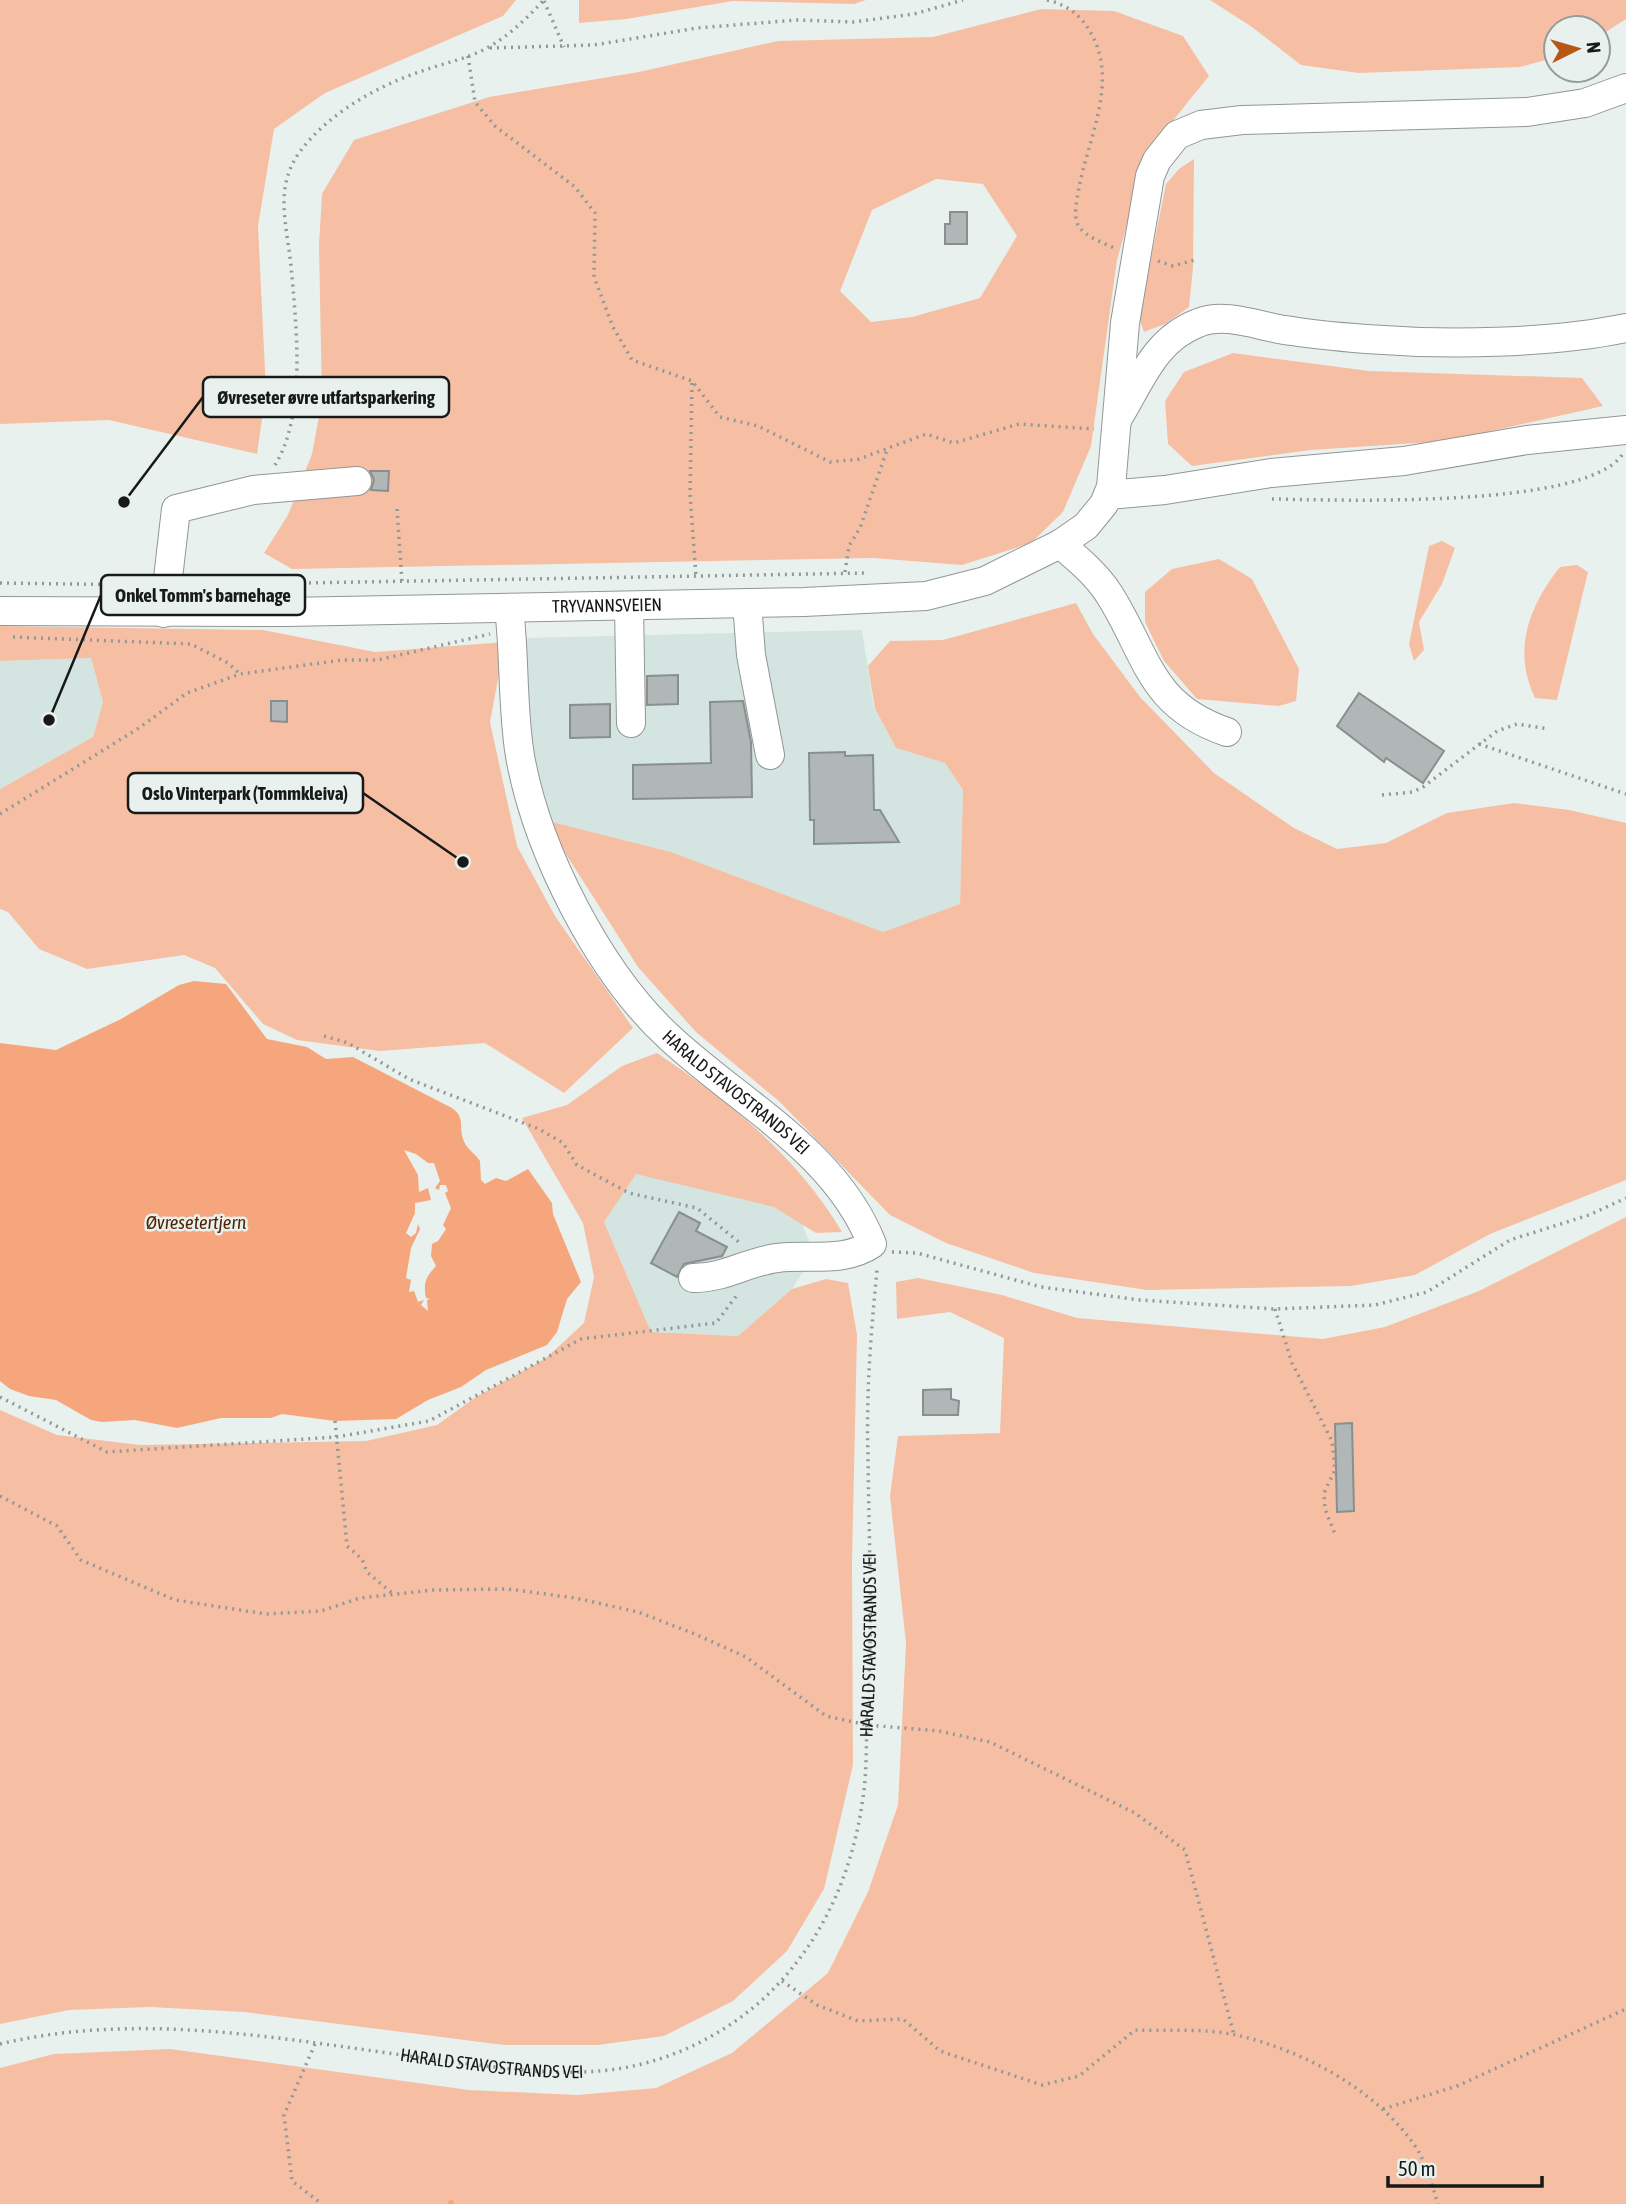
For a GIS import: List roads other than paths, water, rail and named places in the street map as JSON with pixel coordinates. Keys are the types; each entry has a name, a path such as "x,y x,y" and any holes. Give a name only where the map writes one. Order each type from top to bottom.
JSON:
{"street":[{"path":"1626,88 1585,103 1527,112 1242,120 1188,129 1172,140 1157,160 1143,207 1114,426 1108,495 1165,490 1271,473 1404,461 1527,440 1626,430"},
{"path":"1114,426 1148,362 1164,343 1196,324 1217,318 1290,331 1405,341 1532,338 1626,328"},
{"path":"165,599 176,509 222,496 258,490 357,481"},
{"name":"TRYVANNSVEIEN","path":"5,624 165,599 509,608 895,599 947,593 1007,572 1060,544 1086,526 1108,495"},
{"path":"1060,544 1102,583 1144,665 1161,689 1203,724 1227,732"},
{"path":"747,603 751,654 770,755"},
{"path":"629,606 631,723"},
{"name":"HARALD STAVOSTRANDS VEI","path":"509,608 520,756 545,848 563,884 601,949 643,1011 672,1040 773,1123 835,1181 860,1215 874,1248 845,1255 801,1256 763,1261 715,1278 693,1278"}],"water":[{"name":"Øvresetertjern","path":"194,981 226,984 267,1039 307,1047 326,1059 353,1057 452,1108 460,1118 464,1142 480,1161 481,1180 485,1184 496,1178 506,1181 528,1169 552,1203 553,1214 581,1282 567,1299 557,1332 547,1345 486,1370 461,1387 428,1400 396,1419 335,1421 282,1414 271,1418 221,1418 177,1428 135,1420 102,1422 91,1420 56,1400 29,1396 10,1389 0,1381 0,1043 56,1050 121,1019 179,985","holes":["404,1150 416,1154 428,1163 434,1163 440,1181 435,1188 439,1190 440,1185 446,1185 448,1191 445,1193 451,1208 443,1225 446,1229 438,1241 432,1244 431,1256 436,1266 425,1284 426,1298 430,1299 427,1300 428,1311 421,1305 424,1300 418,1302 414,1291 409,1292 411,1280 406,1278 411,1248 420,1229 418,1224 416,1233 411,1237 406,1233 415,1213 415,1203 431,1200 428,1188 419,1192 418,1175"]}],"place":[{"name":"Øvreseter øvre utfartsparkering","path":"124,502"},
{"name":"Onkel Tomm's barnehage","path":"49,720"},
{"name":"Oslo Vinterpark (Tommkleiva)","path":"463,862"}]}
